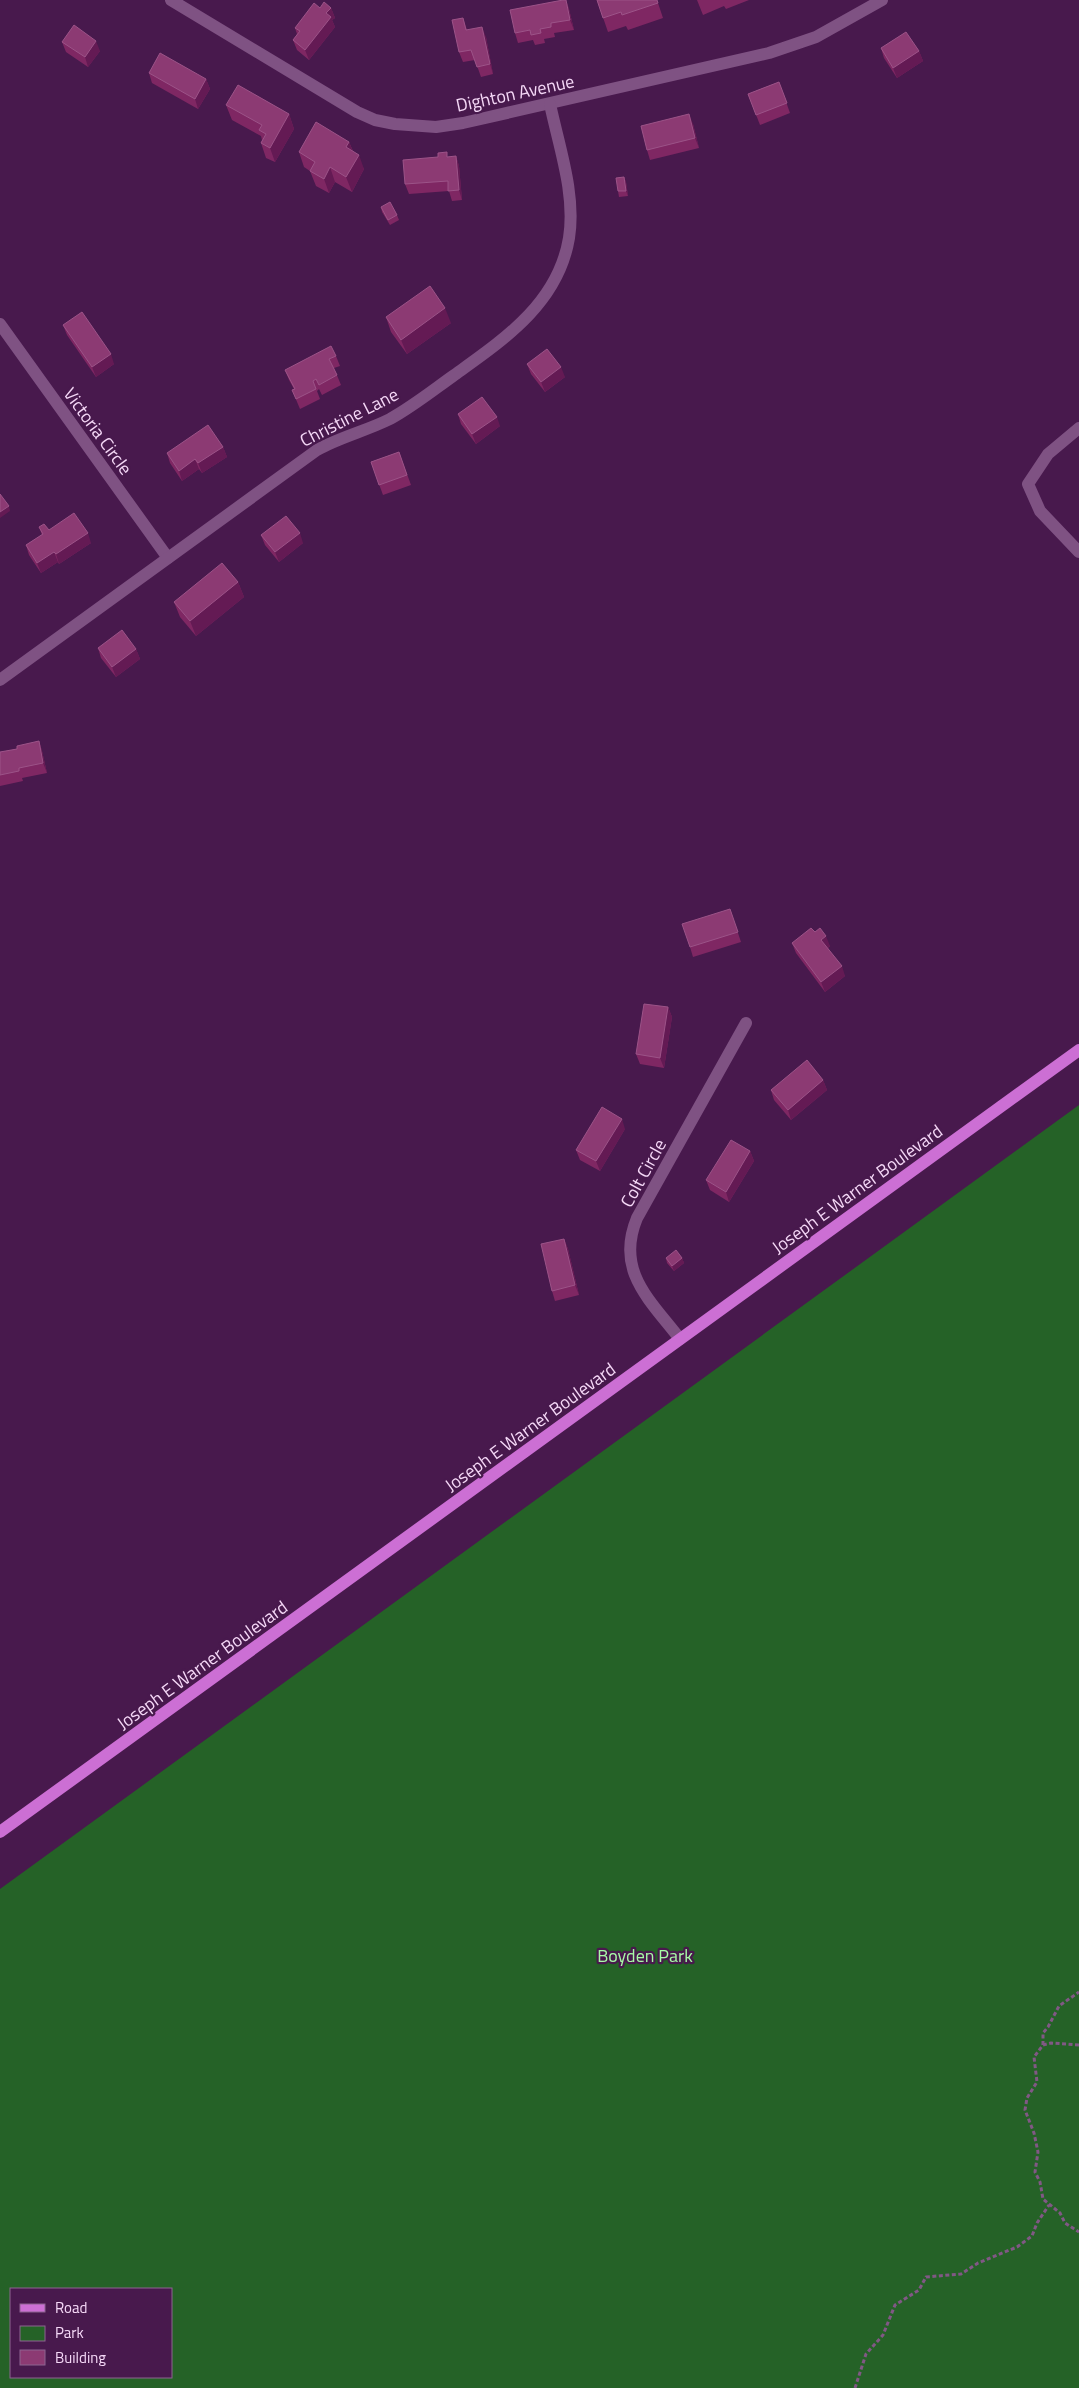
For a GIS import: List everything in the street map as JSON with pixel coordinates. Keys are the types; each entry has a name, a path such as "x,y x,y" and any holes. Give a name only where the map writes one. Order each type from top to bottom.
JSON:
{"main road":[{"name":"Joseph E Warner Boulevard","path":"0,1832 1079,1050"}],"street":[{"name":"Dighton Avenue","path":"170,0 357,112 375,120 395,124 436,127 550,104 769,53 816,37 882,0"},
{"name":"Christine Lane","path":"0,680 317,450 334,441 390,419 495,346 528,318 551,289 564,262 569,236 570,195 550,104"},
{"name":"Victoria Circle","path":"0,324 168,558"},
{"path":"1079,428 1048,454 1028,484 1040,511 1079,552"},
{"name":"Colt Circle","path":"680,1339 633,1274 628,1246 637,1218 746,1023"}],"path":[{"path":"1043,2046 1042,2033 1048,2027 1059,2006 1079,1992"},
{"path":"1079,2045 1071,2046 1056,2042 1043,2046 1034,2057 1036,2082 1027,2098 1024,2110 1034,2132 1038,2152 1035,2172 1040,2182 1043,2199 1060,2213 1065,2223 1079,2232"},
{"path":"855,2388 866,2354 883,2335 895,2304 920,2290 926,2277 961,2274 978,2263 1017,2247 1032,2236 1049,2205"}],"green space":[{"name":"Boyden Park","path":"1079,1105 1079,2388 0,2388 0,1889"}],"building":[{"path":"566,0 570,20 551,23 551,27 540,29 541,33 531,35 530,30 515,33 510,10"},
{"path":"597,0 657,0 658,3 622,15 621,12 603,18"},
{"path":"324,2 331,8 326,13 331,17 305,50 293,40 300,31 295,28 314,3 320,8"},
{"path":"463,18 466,30 482,27 490,64 477,67 471,50 459,52 452,20"},
{"path":"74,25 96,41 85,57 62,42"},
{"path":"906,32 919,51 893,68 881,48"},
{"path":"160,53 206,79 195,99 149,73"},
{"path":"779,82 787,103 756,115 748,94"},
{"path":"238,85 289,114 270,148 261,143 266,134 259,130 262,125 226,105"},
{"path":"689,114 695,138 647,150 641,126"},
{"path":"316,122 349,142 346,147 359,155 346,177 330,167 324,179 310,171 315,162 299,152"},
{"path":"447,152 447,157 456,156 459,190 448,191 448,181 405,184 403,160 438,157 438,153"},
{"path":"624,177 626,191 618,191 616,178"},
{"path":"390,202 397,215 388,220 381,207"},
{"path":"430,286 445,308 401,340 386,317"},
{"path":"82,312 111,354 92,367 63,325"},
{"path":"331,346 336,356 329,359 337,375 319,385 316,379 313,381 316,389 296,399 292,390 295,389 285,370"},
{"path":"547,349 561,367 541,382 527,364"},
{"path":"482,397 497,417 472,434 458,414"},
{"path":"208,425 223,447 198,463 195,459 179,471 167,453"},
{"path":"399,452 407,475 379,485 371,462"},
{"path":"0,494 9,506 0,512"},
{"path":"74,513 88,533 56,554 54,552 37,563 26,545 43,534 39,527 44,524 49,530"},
{"path":"286,516 300,533 275,552 261,535"},
{"path":"222,563 238,582 190,621 174,602"},
{"path":"122,630 136,649 112,667 98,648"},
{"path":"39,741 43,763 19,768 19,771 0,775 0,752 17,749 17,746"},
{"path":"730,909 738,932 690,947 682,924"},
{"path":"811,928 815,932 820,928 826,936 821,940 842,966 821,982 792,943"},
{"path":"644,1004 668,1007 660,1058 636,1054"},
{"path":"807,1060 823,1080 788,1110 771,1090"},
{"path":"602,1107 622,1119 596,1161 576,1150"},
{"path":"731,1140 750,1151 726,1192 706,1180"},
{"path":"564,1239 575,1285 552,1291 541,1244"},
{"path":"676,1250 682,1258 672,1266 666,1258"}]}
